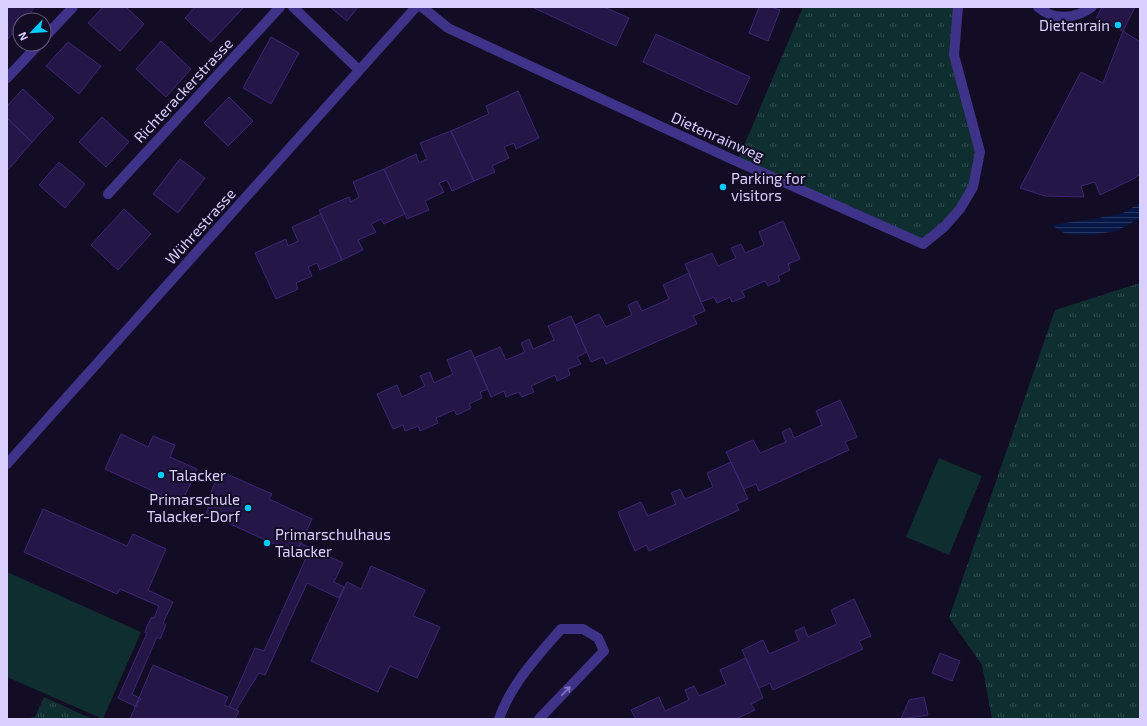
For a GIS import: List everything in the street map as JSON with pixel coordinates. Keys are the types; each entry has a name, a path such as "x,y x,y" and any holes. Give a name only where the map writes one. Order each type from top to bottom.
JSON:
{"street":[{"path":"52,29 73,7"},
{"name":"Richterackerstrasse","path":"108,194 280,7"},
{"path":"293,7 359,70"},
{"name":"Wührestrasse","path":"7,464 416,7"},
{"name":"Dietenrainweg","path":"422,7 448,28 732,160 922,244 944,227 960,209 973,187 980,152 954,55 958,7"},
{"path":"1038,7 1056,17 1070,17 1084,13 1092,7"},
{"path":"7,78 31,52"},
{"path":"499,719 502,709 516,683 561,630 583,629 598,638 604,651 539,719"}],"green space":[{"path":"803,7 958,7 954,55 980,152 973,187 923,244 737,162"},
{"path":"1140,283 1140,719 992,719 982,665 949,618 1055,310"},
{"path":"939,458 982,476 949,555 906,537"},
{"path":"7,572 141,632 103,719 7,677"},
{"path":"44,697 92,719 23,719 35,717"}],"water":[{"path":"1140,203 1140,218 1117,231 1090,235 1066,234 1051,225 1123,213"}],"building":[{"path":"7,7 35,7 31,12 12,12 12,34 7,40"},
{"path":"103,7 126,7 144,24 120,51 88,23"},
{"path":"195,7 243,8 211,42 185,18"},
{"path":"330,7 358,7 347,21"},
{"path":"532,7 604,7 629,18 616,46"},
{"path":"759,7 771,7 780,10 768,41 749,33"},
{"name":"Dietenrain","path":"1102,7 1135,7 1123,31 1096,18"},
{"path":"1123,31 1140,42 1140,174 1135,178 1100,195 1095,182 1081,186 1084,197 1045,196 1020,188 1081,72 1103,83"},
{"path":"656,34 750,77 737,105 643,62"},
{"path":"271,37 299,53 271,104 243,88"},
{"path":"161,41 191,69 166,97 136,69"},
{"path":"68,42 101,66 79,94 46,66"},
{"path":"23,89 54,118 32,142 7,118 7,106"},
{"path":"518,91 539,138 516,149 514,143 504,147 509,158 492,166 495,172 474,181 451,131 489,114 486,106"},
{"path":"229,97 253,121 228,146 204,123"},
{"path":"102,117 129,142 106,167 79,142"},
{"path":"7,118 32,142 8,170 7,170"},
{"path":"451,131 474,181 452,191 447,180 439,183 444,192 425,201 429,210 407,219 384,169 416,154 419,163 427,159 420,143"},
{"path":"180,159 205,178 178,213 153,194"},
{"path":"59,162 85,184 65,208 39,185"},
{"path":"384,169 405,214 384,224 381,219 371,224 376,232 358,240 363,250 342,260 319,210 349,197 351,202 359,197 353,182"},
{"path":"124,209 151,234 118,270 91,245"},
{"path":"321,214 342,260 320,270 317,263 308,267 312,276 296,283 298,289 276,299 255,253 286,239 288,246 298,241 292,227"},
{"path":"783,221 800,259 788,264 790,270 778,276 780,281 768,286 765,281 742,291 745,297 732,302 730,297 717,303 714,297 701,302 685,264 712,253 718,266 736,258 731,248 741,244 745,253 764,245 759,232"},
{"path":"689,273 705,311 693,316 697,324 606,364 603,357 591,362 575,325 599,314 606,327 632,315 628,305 637,301 642,311 669,299 663,285"},
{"path":"571,316 587,352 577,357 581,364 568,369 570,375 557,381 555,375 531,386 534,392 522,397 519,392 506,397 504,391 491,397 474,358 500,347 506,360 525,352 521,343 529,339 533,349 554,340 548,326"},
{"path":"471,350 488,389 480,392 482,398 469,404 471,408 457,415 454,410 436,418 438,423 420,431 418,426 405,431 403,425 393,429 377,394 397,385 402,397 425,386 420,376 430,372 434,383 453,374 447,360"},
{"path":"840,400 857,437 845,442 849,450 759,491 756,484 744,489 726,452 753,440 760,453 786,442 782,432 790,428 794,438 822,425 816,411"},
{"path":"121,434 148,447 153,436 175,445 170,457 197,469 181,504 105,469"},
{"path":"731,462 748,499 736,504 739,510 649,551 646,545 635,551 618,512 641,502 648,516 676,504 671,493 680,489 685,499 713,487 707,473"},
{"name":"Primarschule Talacker-Dorf","path":"220,471 272,494 269,499 312,519 296,554 206,513 211,502 207,501"},
{"path":"43,509 127,546 133,534 166,549 148,590 173,602 163,623 166,625 160,639 157,637 132,694 141,699 137,703 137,707 118,698 147,633 145,632 148,624 152,617 154,618 159,606 120,589 117,594 24,552"},
{"path":"300,543 343,563 334,582 344,587 339,598 307,583 265,675 259,673 236,710 229,707 255,648 264,651 306,558 296,554"},
{"path":"371,566 425,590 413,616 440,627 417,678 390,666 378,692 311,661 347,582 361,589"},
{"path":"854,599 871,636 859,641 863,649 773,690 770,683 759,688 742,650 763,640 769,654 799,641 795,631 804,627 808,637 837,624 831,610"},
{"path":"940,653 960,661 952,681 932,673"},
{"path":"746,658 763,698 751,704 755,710 736,719 636,719 631,710 659,697 665,711 689,700 685,690 694,686 699,696 726,684 720,670"},
{"path":"153,665 228,697 224,705 239,711 235,719 130,719"},
{"path":"924,697 928,715 901,719 909,700"}],"place":[{"name":"Dietenrain","path":"1118,25"},
{"name":"Parking for visitors","path":"723,187"},
{"name":"Talacker","path":"161,475"},
{"name":"Primarschule Talacker-Dorf","path":"248,508"},
{"name":"Primarschulhaus Talacker","path":"267,543"}]}
